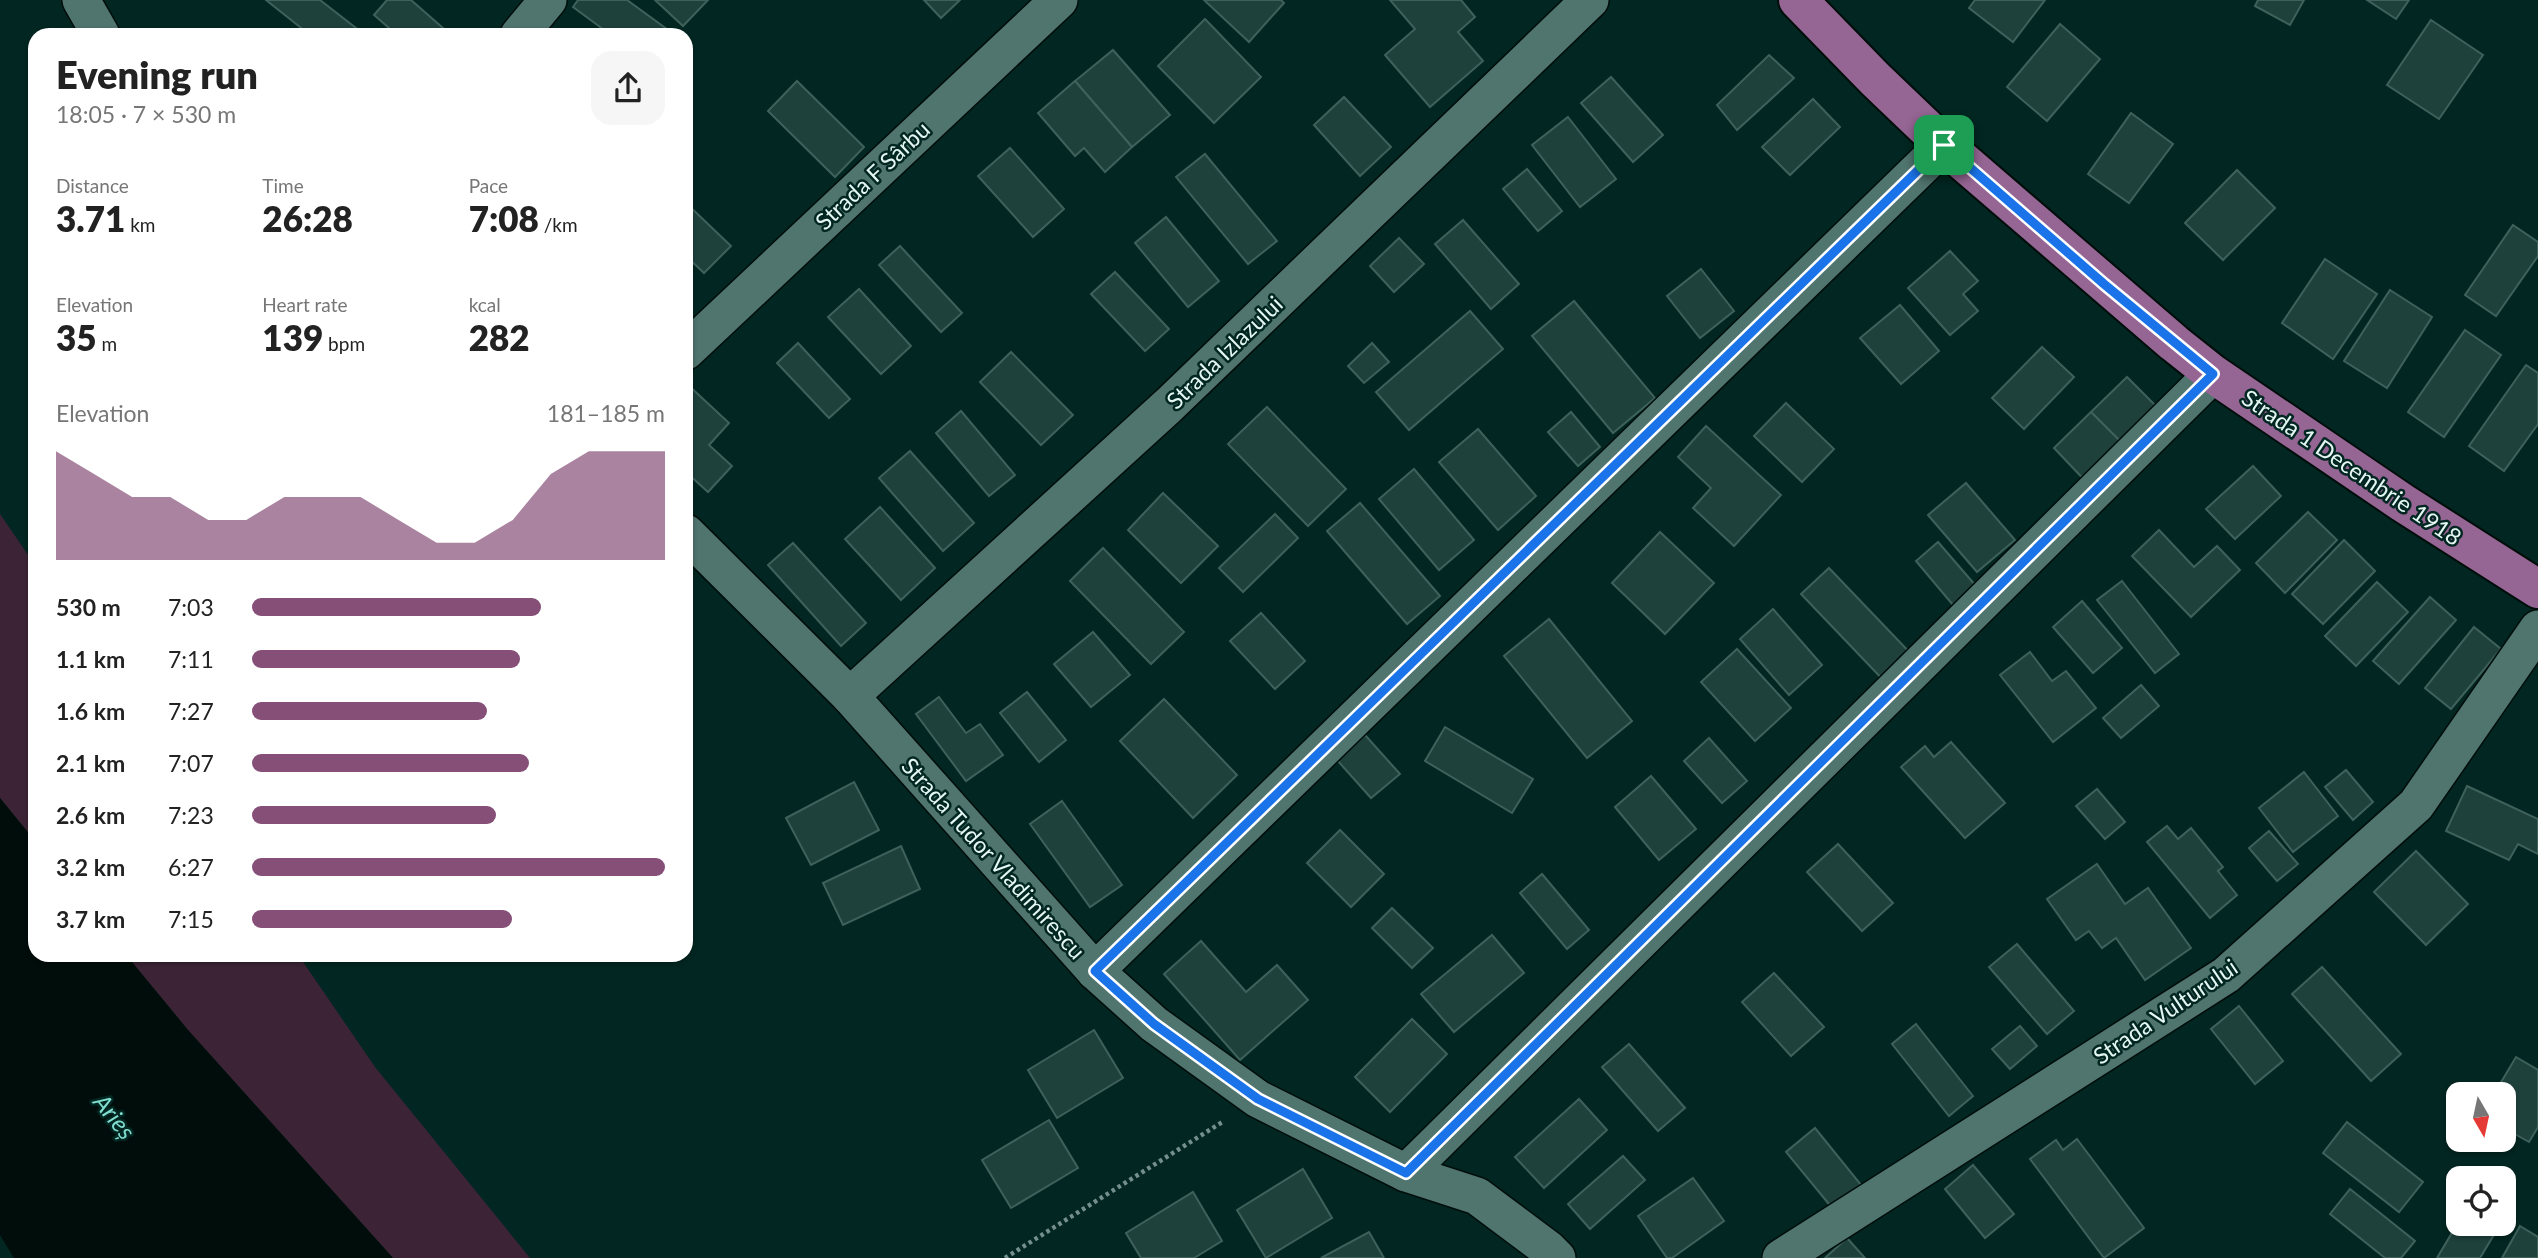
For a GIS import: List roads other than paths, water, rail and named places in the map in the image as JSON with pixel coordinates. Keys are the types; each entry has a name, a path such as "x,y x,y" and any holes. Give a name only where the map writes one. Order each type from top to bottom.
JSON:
{"main road":[{"name":"Strada 1 Decembrie 1918","path":"1798,0 1944,145 2104,284 2213,374 2403,503 2538,589"}],"street":[{"path":"81,0 97,28"},
{"path":"525,28 548,0"},
{"name":"Strada F Sârbu","path":"693,344 1059,0"},
{"name":"Strada Izlazului","path":"850,696 1169,405 1590,0"},
{"path":"1095,971 1944,145"},
{"path":"1406,1173 2213,374"},
{"name":"Strada Tudor Vladimirescu","path":"693,540 850,696 1095,971 1154,1024 1258,1099 1406,1173 1477,1196 1557,1258"},
{"name":"Strada Vulturului","path":"1781,1258 2226,975 2416,805 2538,629"}],"water":[{"name":"Arieș","path":"0,798 28,832 28,962 132,962 188,1030 393,1258 14,1258 0,1235"}]}
